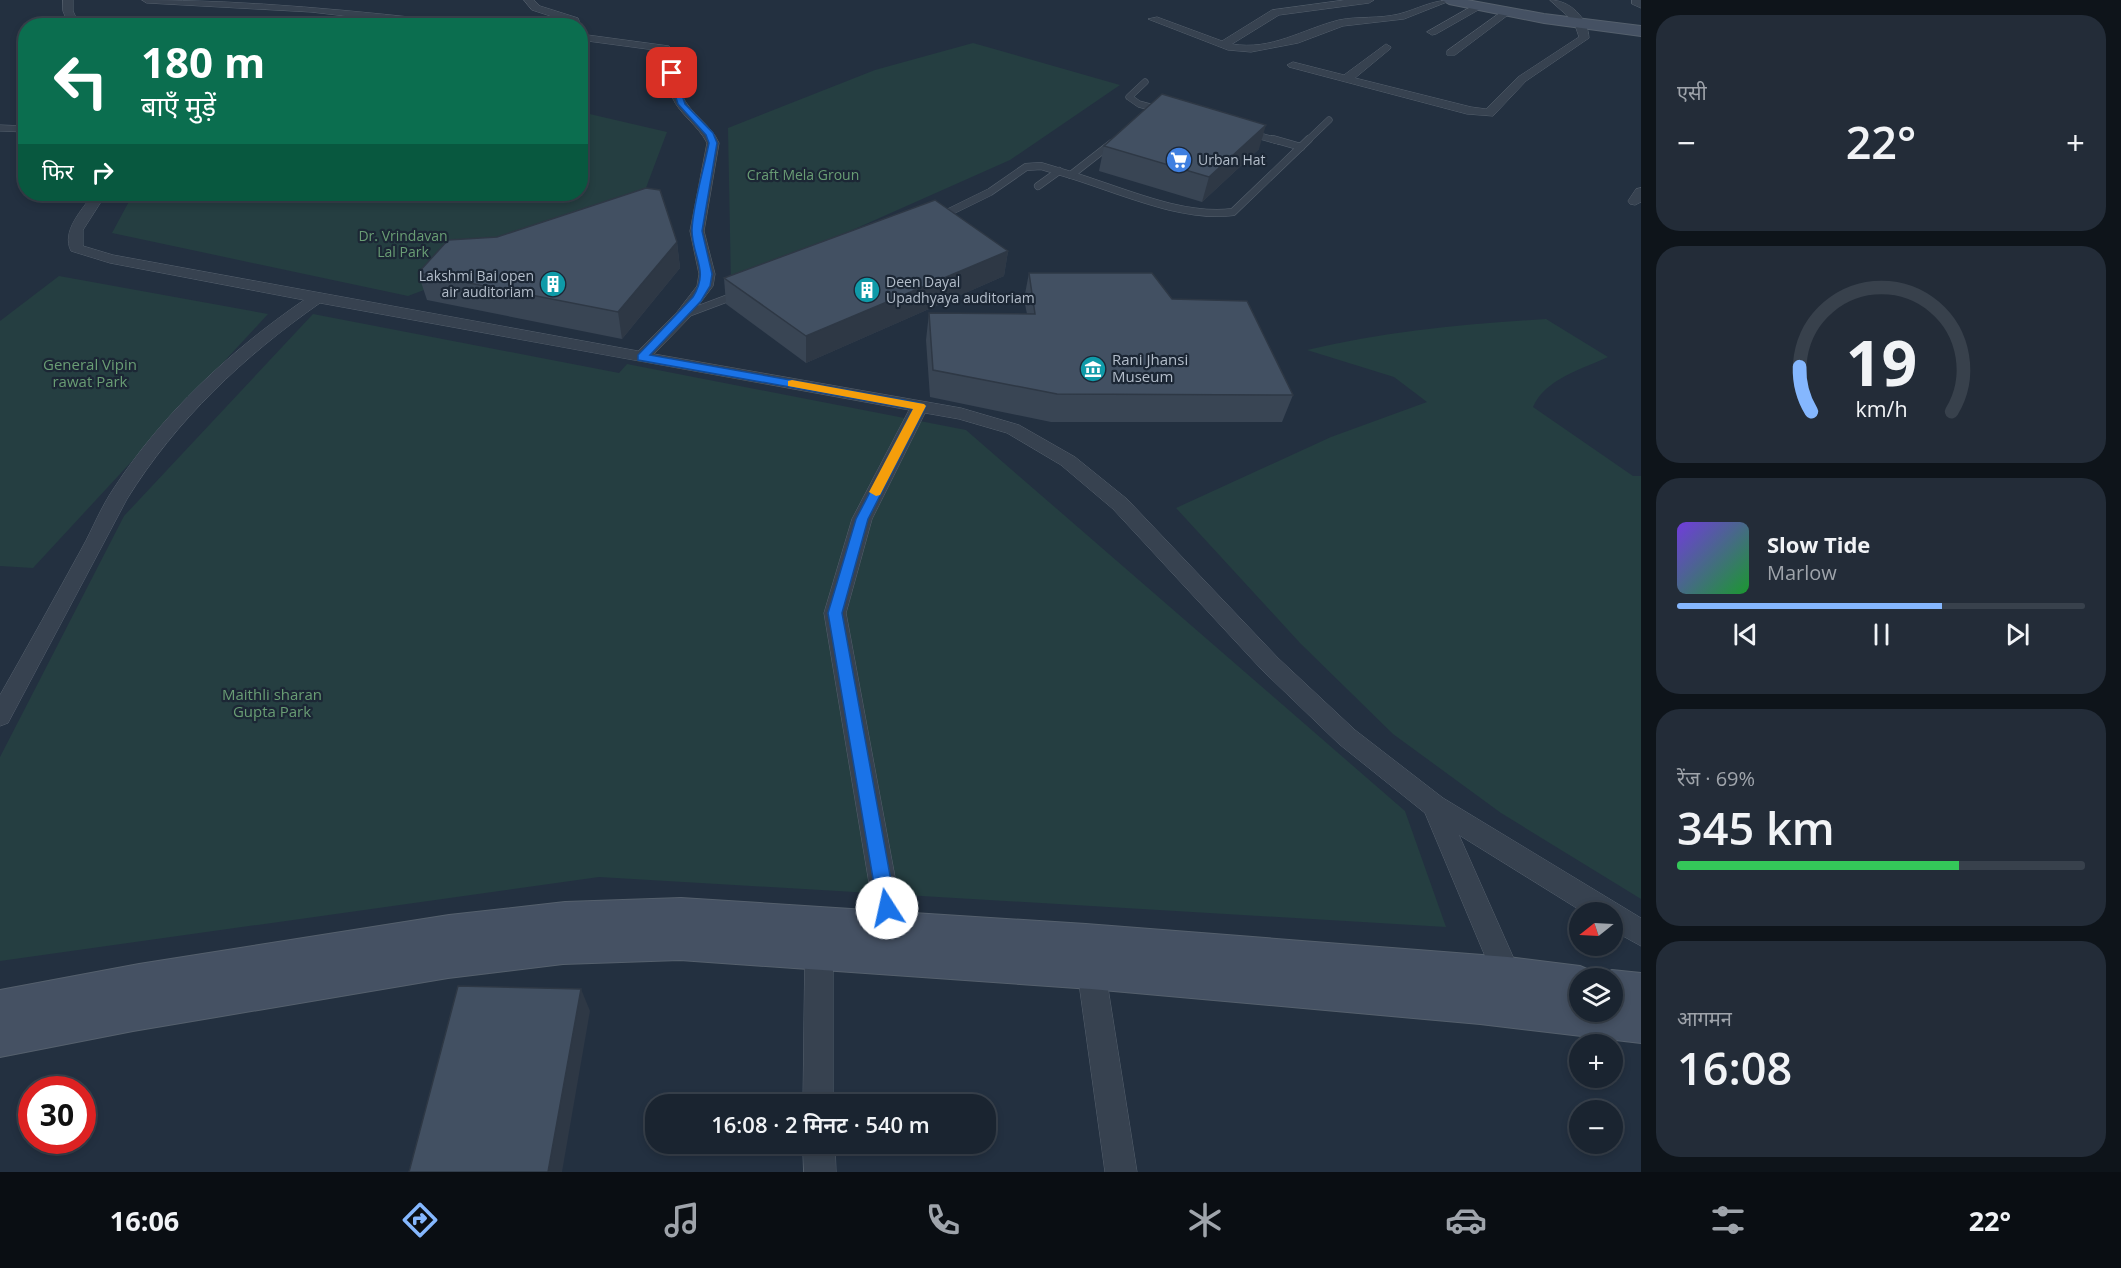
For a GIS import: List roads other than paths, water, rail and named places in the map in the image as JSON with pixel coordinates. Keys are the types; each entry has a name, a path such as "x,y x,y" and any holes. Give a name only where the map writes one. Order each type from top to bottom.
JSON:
{"street":[{"path":"68,0 68,11 71,18"},
{"path":"147,0 310,9 392,18"},
{"path":"529,0 536,8 568,18"},
{"path":"1289,0 1301,8"},
{"path":"1223,45 1276,12 1369,0"},
{"path":"1153,19 1232,48 1251,49 1294,41 1341,23 1400,17 1448,0 1504,13 1581,25 1641,31"},
{"path":"1293,65 1471,111 1489,113 1522,79 1581,41 1585,34 1581,25 1567,8 1555,0"},
{"path":"1432,32 1476,7"},
{"path":"1451,53 1504,13"},
{"path":"588,38 665,48 668,51 674,82 682,104 710,134 713,143 697,231 707,274 705,286 683,315 642,357"},
{"path":"1346,79 1386,47"},
{"path":"95,201 76,230 76,248 110,259 920,406 961,414 1013,429 1068,461 1120,504 1270,664 1347,737 1434,806 1591,902"},
{"path":"0,716 40,646 121,492 173,422 233,363 282,321 317,298"},
{"path":"891,931 835,613 862,519 920,406"},
{"path":"1434,806 1508,977"},
{"path":"0,1011 139,984 414,940 565,920 681,916 819,939 1091,969 1480,1003 1641,1022"},
{"path":"1623,922 1641,933"},
{"path":"0,1036 133,1011 424,963 563,945 680,940 819,939 891,931 1086,943 1508,977 1569,985"},
{"path":"819,939 819,1094"},
{"path":"1091,969 1121,1172"},
{"path":"1623,991 1641,993"},
{"path":"819,1154 820,1172"}],"lane":[{"path":"1145,82 1129,97 1139,105 1167,112"},
{"path":"1146,116 1156,109"},
{"path":"928,221 990,192 1026,166 1041,166 1192,212 1224,216 1233,212 1329,120"},
{"path":"0,128 18,129"},
{"path":"1245,132 1301,147"},
{"path":"1071,175 1118,138"},
{"path":"1038,186 1059,171"},
{"path":"683,315 750,289"}],"place":[{"name":"Urban Hat","path":"1179,160"},
{"name":"Lakshmi Bai open air auditoriam","path":"553,284"},
{"name":"Deen Dayal Upadhyaya auditoriam","path":"867,290"},
{"name":"Rani Jhansi Museum","path":"1093,369"}],"park label":[{"name":"Craft Mela Groun","path":"803,175"},
{"name":"Dr. Vrindavan Lal Park","path":"403,244"},
{"name":"General Vipin rawat Park","path":"90,374"},
{"name":"Maithli sharan Gupta Park","path":"272,704"}]}
